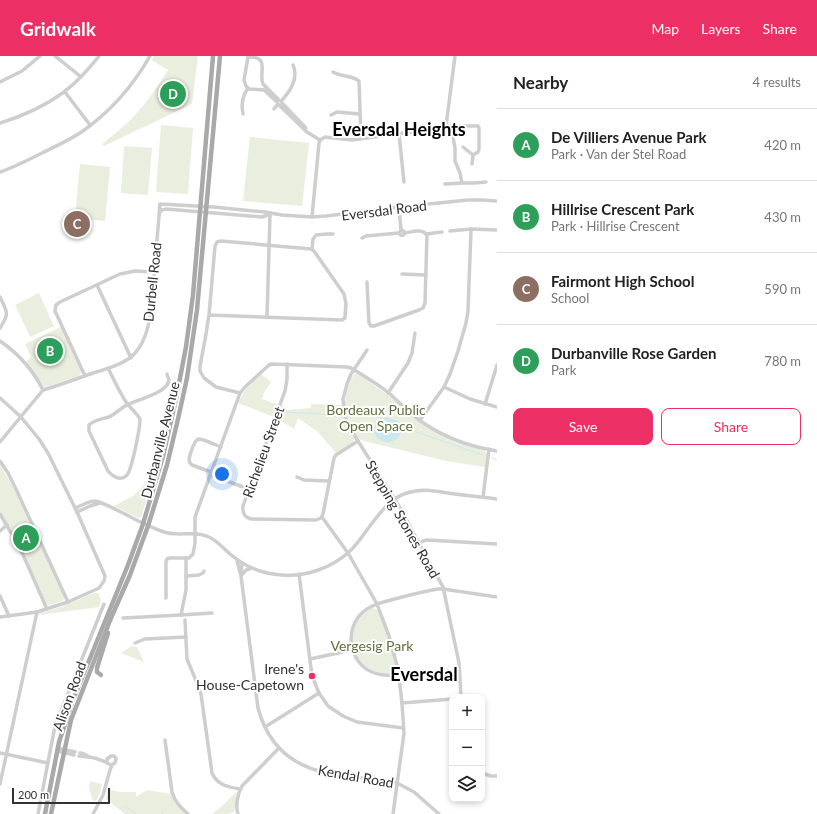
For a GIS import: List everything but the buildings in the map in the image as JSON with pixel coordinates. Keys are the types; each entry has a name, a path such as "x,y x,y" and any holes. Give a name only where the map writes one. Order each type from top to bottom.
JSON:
{"main road":[{"name":"Durbanville Avenue","path":"45,814 58,750 66,720 143,524 163,456 181,376 190,319 214,56"},
{"name":"Durbanville Avenue","path":"51,814 71,720 130,575 148,526 172,444 187,378 197,310 220,56"},
{"path":"101,675 98,673 97,669 112,618"}],"street":[{"path":"0,82 22,71 40,56"},
{"path":"55,56 80,76"},
{"path":"0,123 30,112 65,92 88,70 99,56"},
{"path":"0,172 69,139 100,118 128,89 150,56"},
{"path":"279,103 261,81 262,60 259,57 249,56 247,58 244,80 248,88 265,91 309,130 311,135 320,140 325,138 352,140 445,127 476,126 478,127 480,149 473,155"},
{"path":"455,56 445,127 453,137 455,161 462,182"},
{"path":"274,109 290,91 294,83 295,71 293,65"},
{"path":"333,72 338,75 356,78 359,81 361,138"},
{"path":"244,114 242,109 243,95 248,88"},
{"path":"65,92 90,125"},
{"path":"331,115 335,112 360,114"},
{"path":"399,134 404,182"},
{"path":"312,217 320,140"},
{"path":"463,147 473,155"},
{"path":"472,164 473,155"},
{"path":"445,184 462,182 474,184 486,182"},
{"name":"Eversdal Road","path":"200,209 265,212 270,214 312,217 468,200 497,201"},
{"name":"Durbell Road","path":"131,358 137,351 148,327 151,312 160,204 200,209"},
{"path":"399,207 401,232"},
{"path":"160,213 162,210 166,209 200,209"},
{"path":"267,317 270,214"},
{"path":"420,420 444,387 458,351 466,322 468,311 471,229"},
{"path":"450,231 471,229 497,230"},
{"path":"362,238 366,236 401,232 420,231 426,234 442,232"},
{"path":"208,315 341,320 345,318 346,304 344,294 312,249 313,239 316,235 333,234"},
{"path":"367,282 369,324 372,326 423,308 425,303 426,234"},
{"path":"240,393 216,387 200,373 215,246 217,242 221,241 312,249"},
{"path":"85,376 58,317 55,307 60,302 120,274 138,271 154,272"},
{"path":"402,274 426,275"},
{"path":"0,442 43,390 108,368 131,358 97,285"},
{"path":"0,297 7,312 7,317 0,328"},
{"path":"388,393 408,363 412,353 415,333"},
{"path":"0,340 30,368 43,390"},
{"name":"Stepping Stones Road","path":"368,350 351,374 343,399 348,424 395,499 443,589 459,662 461,694"},
{"path":"166,598 167,560 170,558 191,557 193,554 195,517 240,393 267,365 287,364 347,366 354,369 388,393 428,426 454,439 497,451"},
{"name":"Richelieu Street","path":"287,364 287,384 284,395 242,510 250,519 316,520 322,517"},
{"path":"484,404 497,365"},
{"path":"108,368 119,390 128,404 139,417 140,421 133,458 128,472 126,476 118,478 108,471 89,431 89,427 92,422 113,414 128,404 151,396 160,391 168,383 169,379 167,374"},
{"path":"444,387 470,399 497,407"},
{"path":"0,398 21,418 46,449 76,510 105,578 98,589 68,602 37,612 0,617"},
{"path":"221,447 201,439 197,440 194,443 190,463 211,474 249,489"},
{"path":"358,441 334,457 322,517 348,553 377,604 391,642 399,675 402,703 403,738 393,814"},
{"path":"483,497 489,450"},
{"path":"0,461 15,487 68,602"},
{"path":"297,477 304,480 329,481"},
{"path":"76,510 94,501 101,503 143,524 163,532 172,534 202,534 209,537 237,560 252,568 276,574 299,574 326,567 348,553 384,508 395,499 408,492 421,490 497,499"},
{"path":"0,514 20,548 47,609"},
{"path":"0,531 7,526"},
{"path":"419,543 427,540 497,544"},
{"path":"181,615 186,590 186,558"},
{"name":"Kendal Road","path":"237,560 241,577 258,708 260,718 269,736 279,748 306,767 317,771 397,783 414,792 439,814"},
{"name":"Kendal Road","path":"241,577 242,563"},
{"path":"241,577 245,571 252,568"},
{"path":"186,576 201,575 204,571"},
{"path":"299,574 312,679 325,702 332,710 349,719 370,724 403,728"},
{"path":"399,675 382,676 371,672 361,665 355,656 352,650 351,636 356,621 362,613 377,604 438,589 497,597"},
{"path":"0,596 9,616"},
{"name":"Alison Road","path":"38,814 56,726 104,604"},
{"path":"0,784 37,612"},
{"path":"123,618 212,613"},
{"path":"185,620 188,661 197,683 202,701 212,773 220,784 240,789"},
{"path":"135,643 145,639 186,637"},
{"path":"310,659 352,650"},
{"path":"265,727 319,693"},
{"path":"402,703 449,699"},
{"path":"165,740 173,795 178,805 188,814"},
{"path":"238,814 236,809 240,789 243,784 279,748"},
{"path":"58,750 74,753"},
{"path":"0,753 48,763"},
{"path":"79,754 109,762 110,770 105,791 93,814"},
{"path":"485,774 497,776"}],"green space":[{"path":"154,56 198,56 192,104 104,146 102,144 123,127 139,110 168,70 152,60"},
{"path":"161,125 193,128 188,194 156,192"},
{"path":"250,137 309,143 302,206 243,201"},
{"path":"124,146 152,148 148,195 121,193"},
{"path":"80,164 110,167 105,221 75,218"},
{"path":"39,293 54,326 30,337 15,305"},
{"path":"61,327 81,372 79,376 45,387 26,362 31,357 25,344"},
{"path":"261,374 271,382 262,399 279,405 274,417 238,403 245,390"},
{"name":"Bordeaux Public Open Space","path":"355,374 359,374 389,396 423,425 453,441 485,451 487,454 485,467 446,461 360,440 352,427 345,408 346,393 351,379"},
{"name":"Bordeaux Public Open Space","path":"311,404 341,405 346,423 354,438 352,443 336,453 318,432 298,418 294,429 277,418 282,405 286,410 311,408"},
{"path":"0,465 12,485 62,593 64,598 63,601 50,605 47,604 14,533 0,512"},
{"path":"148,481 152,483 141,517 138,518 114,506 133,496"},
{"path":"94,593 98,593 101,600 100,607 38,615 61,607"},
{"name":"Vergesig Park","path":"372,608 378,610 389,639 396,668 395,672 388,675 372,670 363,663 357,655 353,645 353,635 356,625 362,616"},
{"path":"132,646 137,647 144,662 121,653"},
{"path":"90,781 102,784 96,801 92,800 89,787"},
{"path":"108,789 119,792 136,792 136,797 147,790 171,794 177,806 185,814 125,814 106,799"},
{"path":"236,792 234,812 228,814 212,814 221,807"}],"water":[{"path":"386,417 398,421 402,425 402,430 398,438 391,442 379,439 374,433 377,423"}],"waterway":[{"path":"284,412 321,414 341,417"},
{"path":"351,416 367,414 382,419"},
{"path":"402,427 483,455"},
{"path":"492,458 497,460"},
{"path":"125,806 136,814"}],"place":[{"name":"Durbanville Rose Garden","path":"173,94"},
{"name":"Fairmont High School","path":"77,224"},
{"name":"Hillrise Crescent Park","path":"50,351"},
{"name":"De Villiers Avenue Park","path":"26,538"},
{"name":"Irene's House-Capetown","path":"312,676"}],"district":[{"name":"Eversdal Heights","path":"399,129"},
{"name":"Eversdal","path":"424,674"}]}
